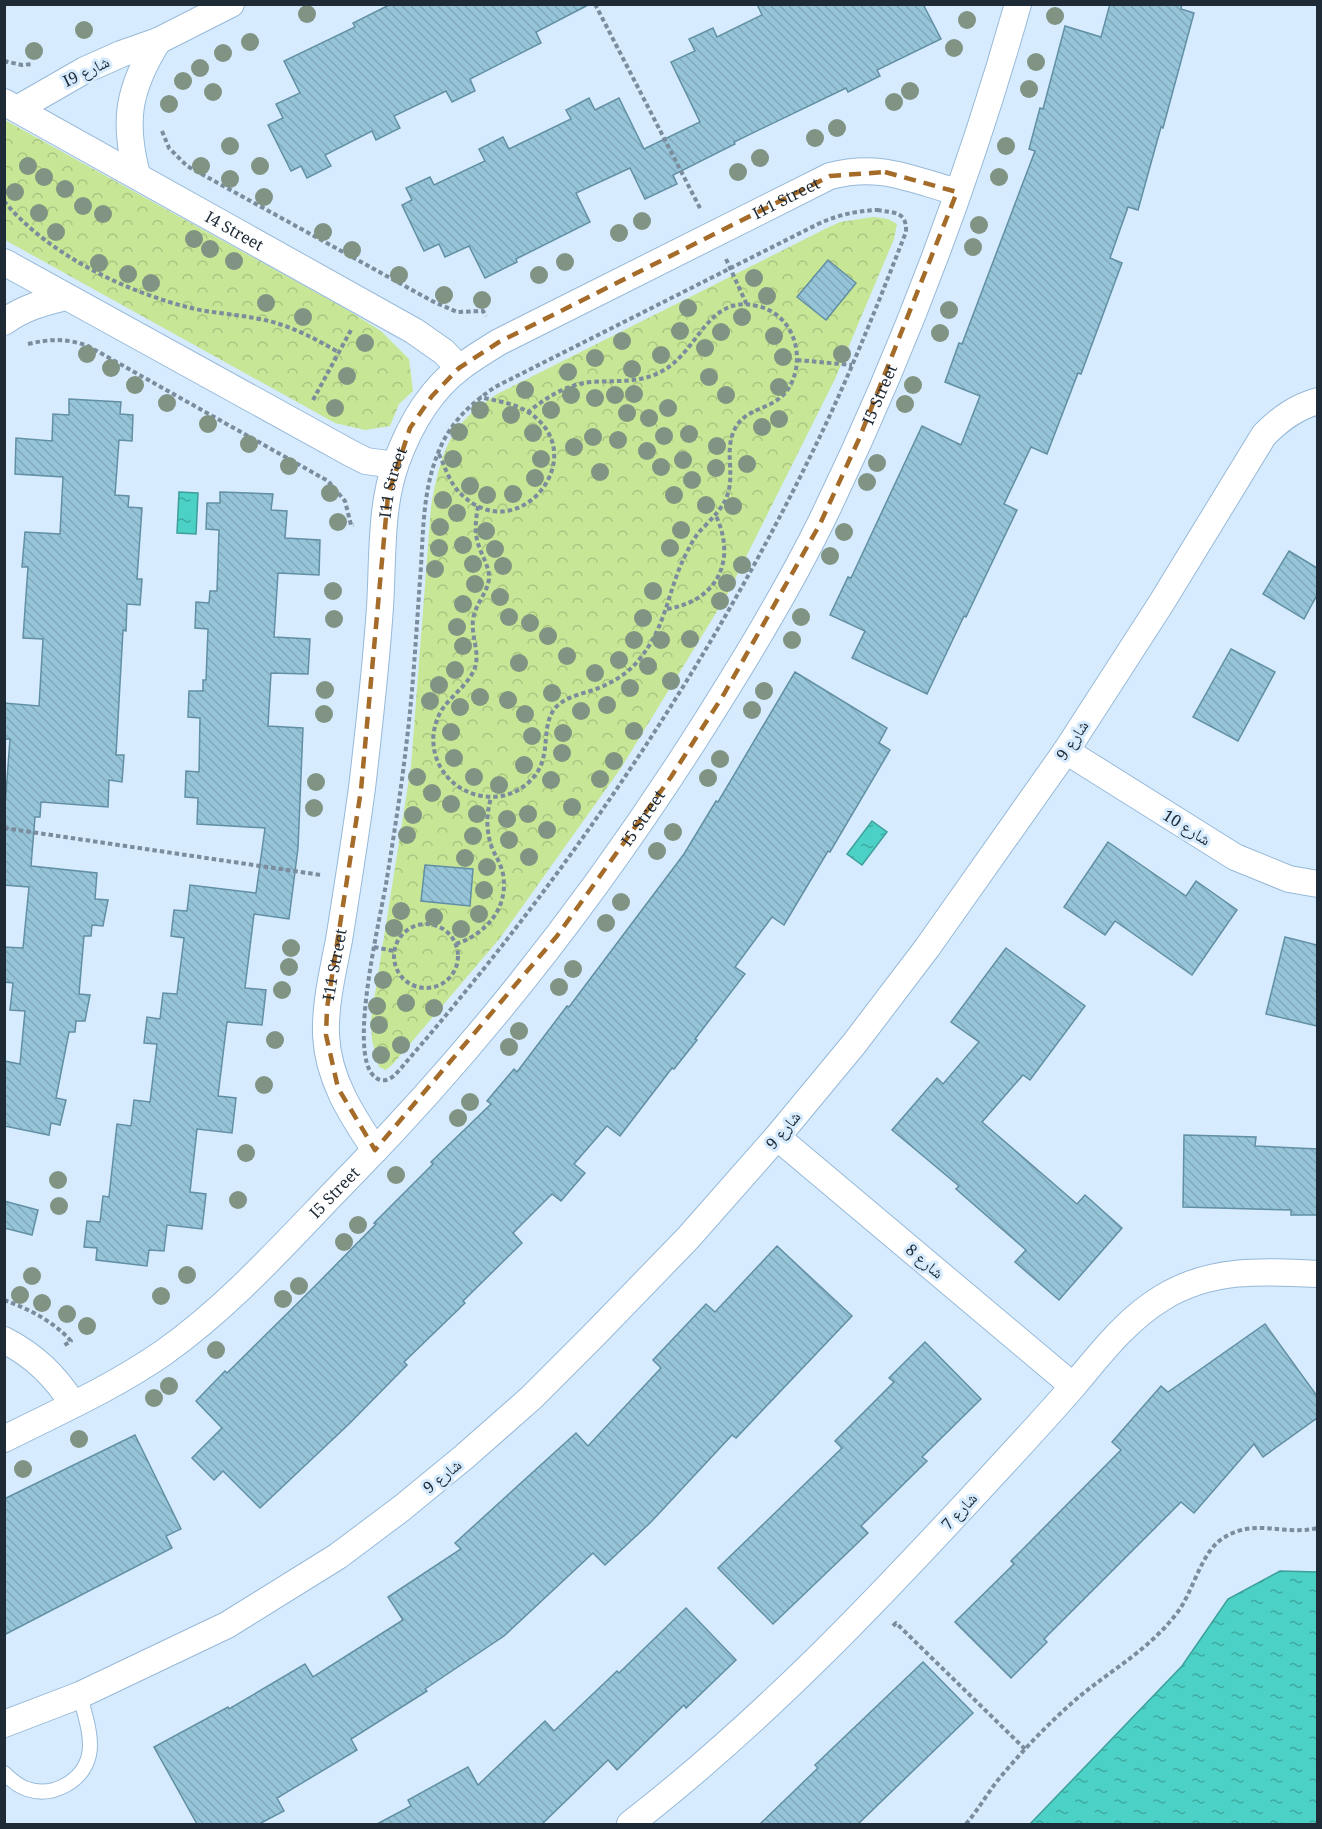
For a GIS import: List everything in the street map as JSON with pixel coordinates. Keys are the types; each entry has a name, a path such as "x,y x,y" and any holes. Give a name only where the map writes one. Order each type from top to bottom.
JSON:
{"street":[{"name":"I9 شارع","path":"11,106 121,54 158,42 231,4"},
{"name":"I5 Street","path":"4,1439 130,1376 202,1322 236,1293 437,1083 557,936 659,795 724,694 773,609 820,524 854,450 927,277 1000,70 1018,4"},
{"path":"137,175 130,148 129,120 133,92 143,65 158,42"},
{"name":"I4 Street","path":"11,106 430,341 459,368"},
{"name":"I11 Street","path":"375,1150 350,1112 338,1088 330,1062 326,1035 327,1008 349,879 372,699 388,495 395,465 410,428 432,396 459,368 499,342 822,180 848,171 867,170 885,172 957,192"},
{"path":"4,262 366,461 395,465"},
{"path":"6,321 25,309 66,297"},
{"name":"شارع 9","path":"4,1724 80,1695 227,1625 338,1556 464,1457 562,1366 688,1238 777,1137 854,1044 927,948 1066,751 1162,602 1264,435 1294,410 1317,401"},
{"name":"شارع 10","path":"1066,751 1235,857 1289,879 1317,884"},
{"name":"شارع 8","path":"777,1137 1073,1386"},
{"name":"شارع 7","path":"630,1824 716,1753 795,1680 937,1534 1107,1346 1142,1312 1163,1297 1185,1286 1232,1273 1257,1271 1317,1274"},
{"path":"4,1340 39,1362 58,1382 73,1404"}],"lane":[{"path":"4,1773 27,1790 43,1792 59,1789 73,1781 83,1769 89,1754 90,1739 80,1695"}],"path":[{"path":"595,4 730,267 747,305"},
{"path":"4,61 22,65 33,64 59,84"},
{"path":"129,120 160,125 169,148 187,166 432,301 458,312 483,311 517,377"},
{"path":"4,201 40,235 75,260 112,280 152,297 193,308 254,318 293,328 338,352"},
{"path":"877,210 897,213 906,223 906,232 852,364 808,462 764,547 717,631 648,742 586,835 495,957 395,1075 390,1080 382,1081 371,1073 363,1037 365,999 386,885 406,746 426,490 438,453 456,422 467,408 495,387 730,267 837,216 856,211 877,210"},
{"path":"300,425 366,304"},
{"path":"478,506 476,536 489,579 477,604 472,626 477,653 476,663 469,679 439,715 434,730 433,747 437,762 445,776 457,788 471,795 491,798 503,797 518,791 531,781 546,753 549,719 555,709 571,697 610,683 635,664 654,638 667,609 685,556 695,537 716,516 727,496 730,484 729,450 733,432 747,414 773,404 780,398 792,381 798,351 794,335 785,321 772,311 757,305 738,304 711,317 679,359 666,369 636,380 574,385 550,396 528,412"},
{"path":"6,321 28,344 55,338 72,340 88,346 328,481 345,501 351,525 424,528"},
{"path":"797,360 852,364"},
{"path":"438,453 459,492 472,503 488,510 504,511 521,508 535,499 546,486 553,470 554,453 550,437 541,422 528,412 513,405 480,397"},
{"path":"667,609 682,607 697,600 709,590 718,577 724,562 726,546 723,530 716,516"},
{"path":"456,944 480,933 493,918 502,901 503,874 493,850 487,824 491,798"},
{"path":"4,828 386,885"},
{"path":"428,924 439,927 449,934 456,944 457,967 441,985 417,988 407,983 399,974 394,963 394,951 405,931 416,925 428,924"},
{"path":"374,947 394,951"},
{"path":"966,1824 998,1780 1060,1714 1089,1688 1148,1646 1165,1628 1191,1590 1209,1552 1221,1538 1238,1529 1257,1526 1289,1532 1317,1528"},
{"path":"890,1629 896,1623 1026,1750"}],"highlighted area":[{"path":"885,172 957,192 859,439 820,524 724,694 671,777 557,936 375,1150 338,1088 326,1035 327,1008 361,790 388,495 410,428 432,396 459,368 499,342 830,176"}],"green space":[{"path":"5,120 346,309 381,331 409,359 413,391 399,404 390,426 365,430 335,423 5,240"},
{"path":"873,217 888,219 897,224 894,239 835,379 727,595 621,768 500,938 393,1064 386,1070 379,1067 372,1040 371,1019 411,766 431,507 444,453 454,433 469,416 497,394 825,229 840,222"}],"water":[{"path":"179,492 198,493 196,534 177,533"},
{"path":"872,821 887,832 862,865 847,854"},
{"path":"1280,1571 1317,1572 1317,1824 1030,1824 1182,1666 1228,1599"}],"building":[{"path":"391,4 590,4 536,32 541,43 470,79 475,91 452,102 446,91 394,116 400,128 376,140 372,131 325,155 331,166 307,178 301,166 291,171 268,125 283,118 276,104 300,93 284,61 355,27 353,23"},
{"path":"757,4 923,4 941,39 877,70 880,76 848,92 846,88 734,142 735,144 673,175 677,184 645,199 630,168 576,193 590,222 516,259 517,262 485,278 469,246 445,257 439,244 424,251 402,205 412,200 406,188 430,177 434,185 485,161 479,149 503,137 509,149 571,119 566,110 589,98 595,110 619,98 644,149 700,122 671,62 695,51 689,39 713,28 717,37 762,15"},
{"path":"1110,4 1182,4 1181,9 1194,13 1138,210 1128,207 1110,258 1122,263 1081,374 1078,373 1047,454 1031,447 1004,504 1017,510 927,694 852,658 865,631 830,615 848,577 851,578 922,426 961,445 980,396 945,382 959,343 962,344 1035,151 1029,149 1040,108 1043,109 1065,26 1101,37"},
{"path":"828,260 856,283 826,320 797,297"},
{"path":"69,399 121,402 120,414 133,415 132,441 119,440 115,495 129,496 128,507 142,508 137,579 142,579 140,605 127,604 126,631 123,630 116,755 124,755 122,782 109,780 108,807 41,802 40,817 35,817 31,866 97,873 95,899 108,900 103,926 92,925 91,936 84,936 79,994 90,995 85,1021 76,1021 75,1032 69,1032 56,1098 66,1100 60,1125 51,1123 49,1135 4,1126 4,1061 20,1064 25,1011 10,1010 13,983 4,982 4,947 23,948 29,887 4,885 4,820 10,739 4,739 4,703 39,706 43,639 23,638 28,567 22,567 25,532 60,534 63,477 15,474 16,438 52,441 53,414 69,415"},
{"path":"220,492 273,494 271,510 287,511 285,538 320,540 319,575 278,573 274,637 310,639 308,674 271,673 268,726 303,728 298,848 289,919 254,914 245,988 266,990 262,1025 227,1022 218,1096 236,1098 232,1133 197,1129 190,1192 206,1194 202,1229 167,1225 164,1251 149,1250 147,1266 96,1260 97,1248 84,1247 87,1221 100,1222 103,1196 109,1197 117,1124 131,1126 134,1100 150,1102 157,1044 144,1043 147,1017 160,1019 163,993 177,994 184,938 171,936 174,910 187,911 190,885 256,893 265,828 197,824 198,798 185,797 186,771 199,772 200,718 188,717 189,691 203,691 203,680 206,680 208,629 195,628 196,602 209,603 210,591 217,591 219,530 206,529 207,503 220,503"},
{"path":"1289,551 1317,568 1317,595 1304,619 1263,594"},
{"path":"1231,649 1275,672 1238,741 1193,717"},
{"path":"795,672 887,728 879,743 890,750 784,925 772,917 735,967 745,974 695,1039 697,1040 674,1069 672,1068 620,1136 607,1126 574,1164 585,1173 561,1201 552,1194 513,1233 522,1243 404,1362 407,1365 350,1423 260,1508 223,1471 214,1480 192,1458 222,1428 196,1401 316,1285 433,1164 431,1162 491,1104 487,1101 514,1069 517,1072 567,1006 569,1007 684,854 716,801 718,802"},
{"path":"1108,842 1186,896 1196,881 1237,910 1192,975 1115,921 1105,935 1064,907"},
{"path":"425,865 473,869 470,906 421,901"},
{"path":"1285,937 1317,945 1317,1026 1266,1014"},
{"path":"1006,948 1085,1006 1030,1080 1023,1075 982,1122 1077,1204 1085,1195 1122,1228 1059,1300 1015,1262 1026,1250 956,1189 959,1186 892,1130 937,1078 943,1084 979,1042 951,1022"},
{"path":"1184,1135 1256,1137 1255,1146 1317,1149 1317,1215 1291,1215 1291,1210 1183,1207"},
{"path":"4,1201 38,1210 32,1235 4,1228"},
{"path":"777,1246 852,1316 736,1438 732,1435 651,1522 605,1565 593,1553 504,1636 425,1689 427,1691 351,1739 357,1750 277,1798 284,1811 259,1824 197,1824 154,1747 228,1707 229,1709 305,1664 313,1677 403,1620 388,1597 461,1549 455,1543 576,1433 588,1446 661,1368 653,1360 706,1304 715,1312"},
{"path":"1265,1324 1317,1396 1317,1418 1263,1457 1254,1444 1194,1513 1181,1502 1044,1639 1047,1642 1011,1678 955,1622 1014,1564 1011,1561 1121,1450 1112,1442 1161,1386 1168,1392"},
{"path":"925,1342 981,1399 922,1457 927,1461 861,1526 868,1533 773,1624 718,1568 842,1448 835,1441 894,1382 889,1378"},
{"path":"135,1435 181,1529 166,1536 172,1548 4,1635 4,1499"},
{"path":"686,1608 736,1660 686,1708 684,1705 617,1770 608,1760 542,1824 377,1824 411,1806 408,1800 468,1767 478,1785 545,1721 554,1731 617,1671 619,1673"},
{"path":"923,1662 973,1713 858,1824 760,1824 818,1768 815,1765"}]}
